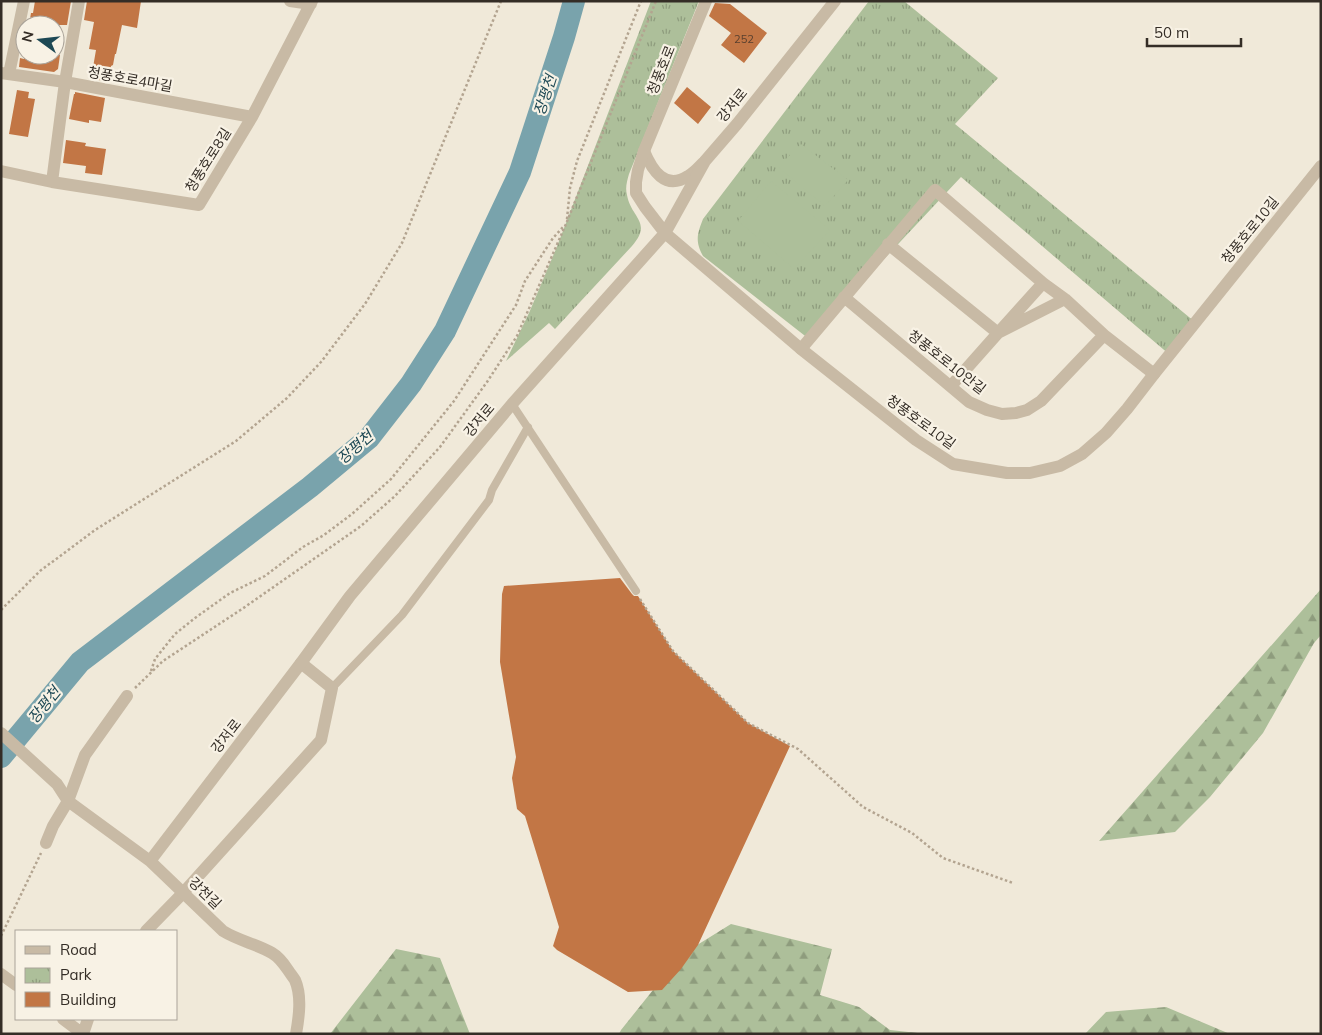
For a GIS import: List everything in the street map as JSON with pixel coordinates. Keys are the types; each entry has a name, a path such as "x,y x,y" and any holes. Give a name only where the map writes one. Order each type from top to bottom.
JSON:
{"street":[{"path":"5,74 24,1"},
{"path":"52,182 65,82 79,1"},
{"path":"290,1 312,3"},
{"name":"청풍호로","path":"665,233 636,193 638,170 644,151 706,1"},
{"name":"강저로","path":"150,861 350,596 512,404 665,233 705,161 737,124 834,1"},
{"name":"청풍호로8길","path":"1,170 52,182 199,204 252,117 312,3"},
{"name":"청풍호로4마길","path":"5,74 65,82 252,117"},
{"path":"644,151 655,172 670,181 679,181 688,176 705,161"},
{"name":"청풍호로10길","path":"665,233 801,349 916,440 953,464 1008,473 1030,473 1060,466 1082,454 1106,433 1321,166"},
{"path":"801,349 935,190 1043,283 1065,299 1104,335 1154,374"},
{"path":"888,244 998,333"},
{"path":"951,386 1043,283"},
{"name":"청풍호로10안길","path":"844,297 969,402 1002,414 1027,410 1041,401 1104,335"},
{"path":"998,333 1065,299"},
{"path":"147,930 183,893 321,740 332,688 301,663"},
{"path":"46,842 68,801 85,755 126,696"},
{"name":"강천길","path":"1,733 57,784 68,801 150,861 160,873 223,931 234,938 270,952 284,964 295,980 299,1000 299,1020 296,1034"},
{"path":"1,974 15,984"},
{"path":"64,1020 83,1034 88,1020"}],"lane":[{"path":"512,404 636,591"},
{"path":"332,688 402,615 489,500 492,490 528,428"}],"path":[{"path":"1,610 40,571 95,530 236,441 288,398 321,362 365,304 402,243 501,1"},
{"path":"150,674 155,659 175,634 230,593 265,576 303,547 324,535 352,514 391,479 454,401 516,305 525,281 553,238 566,224 570,188 577,161 641,1"},
{"path":"126,696 163,661 242,609 361,526 395,496 440,446 487,382 516,336 566,224 656,1"},
{"path":"636,591 673,651 748,723 798,749 863,807 912,833 944,858 1013,883"},
{"path":"1,936 46,842"}],"green space":[{"path":"651,1 699,1 629,174 626,187 627,195 629,203 641,225 641,231 632,246 555,329 549,323 506,361 556,249"},
{"path":"869,1 904,1 998,78 955,124 1195,322 1170,355 961,177 809,339 703,256 698,238 703,219"},
{"path":"801,144 848,180 825,206 778,167"},
{"path":"771,181 830,230 794,269 738,221"},
{"path":"1321,589 1321,635 1314,643 1263,733 1210,797 1175,832 1099,841"},
{"path":"731,924 832,949 820,995 859,1007 890,1030 927,1034 619,1034 681,955"},
{"path":"396,949 440,958 470,1034 330,1034"},
{"path":"1166,1007 1230,1034 1085,1034 1106,1012"}],"building":[{"path":"35,1 71,1 67,25 65,25 65,15 31,15 33,13"},
{"path":"87,1 141,1 137,28 122,25 113,65 111,66 110,73 108,72 106,81 91,79 96,50 89,49 94,22 84,20"},
{"path":"715,3 730,4 767,33 744,63 721,45 731,33 709,16"},
{"path":"19,65 59,65 58,69 54,72 19,67"},
{"path":"687,87 711,107 698,124 674,103"},
{"path":"17,90 29,92 28,98 35,99 28,137 9,134"},
{"path":"75,92 105,98 101,122 89,120 89,123 69,119"},
{"path":"66,140 86,143 85,146 106,149 102,175 85,173 86,166 63,163"},
{"path":"620,578 634,596 638,596 673,651 748,723 790,746 698,945 681,969 662,990 628,992 553,946 559,927 525,816 517,809 512,778 516,757 500,662 502,594 504,586"}],"waterway":[{"name":"장평천","path":"1,757 80,662 310,487 369,438 411,384 445,331 520,172 574,1"}]}
